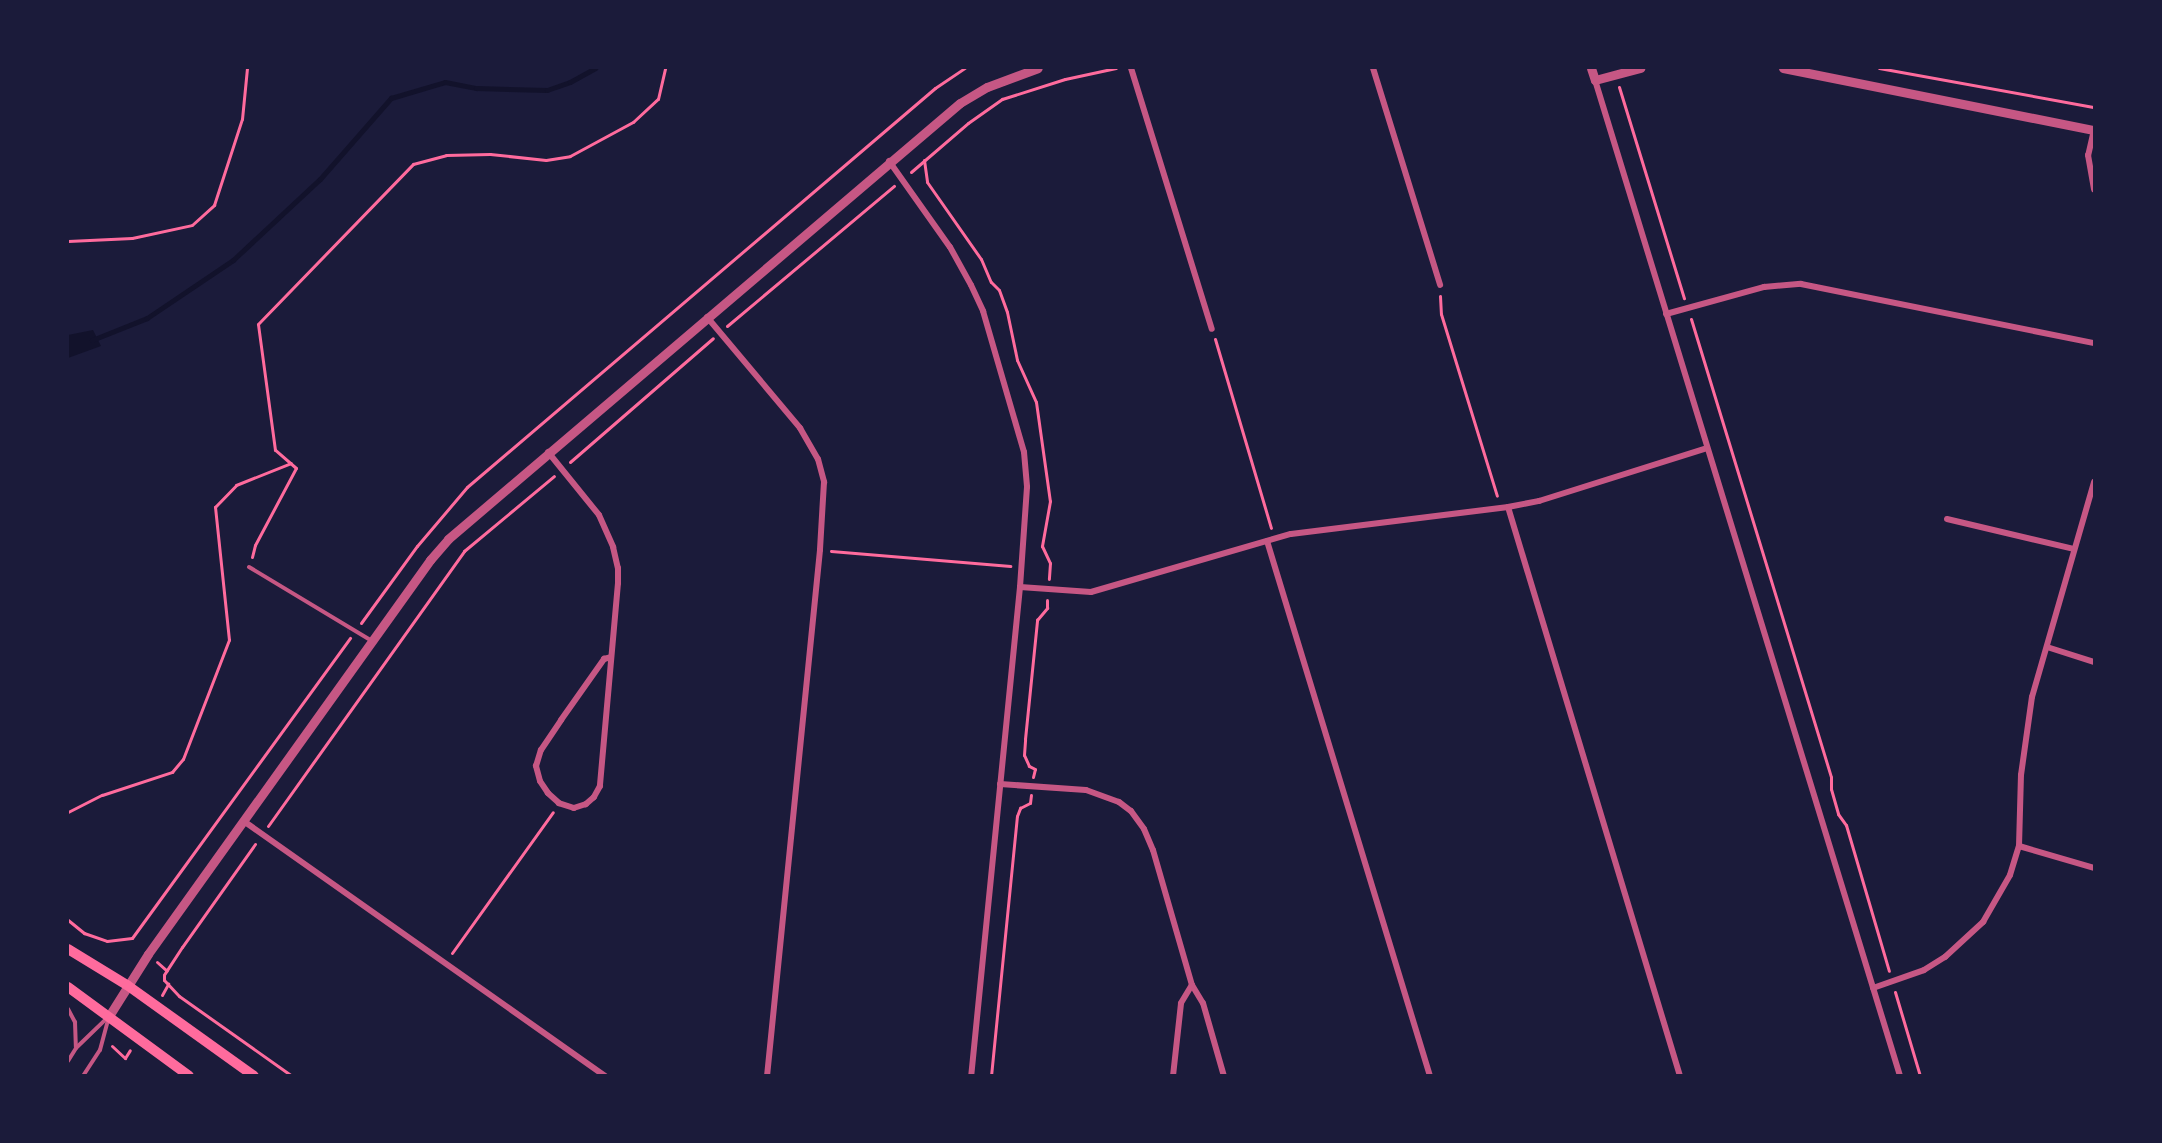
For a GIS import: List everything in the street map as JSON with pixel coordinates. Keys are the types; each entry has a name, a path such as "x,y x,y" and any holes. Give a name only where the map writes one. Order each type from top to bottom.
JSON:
{"main road":[{"path":"68,949 127,985 254,1076"},
{"path":"68,987 189,1076"}],"street":[{"path":"109,1016 127,985 372,641 448,539 706,316 889,161 974,93 1038,68"},
{"path":"1131,68 1212,328"},
{"path":"1373,68 1440,285"},
{"path":"1591,68 1900,1076"},
{"path":"1595,80 1640,68"},
{"path":"1783,68 2094,130 2088,155 2094,189"},
{"path":"889,161 950,247 972,285 985,320 1024,452 1027,488 1020,587 971,1076"},
{"path":"1666,314 1764,286 1801,284 2094,343"},
{"path":"706,316 800,428 818,459 824,482 820,550 767,1076"},
{"path":"1020,587 1090,592 1268,541 1315,530 1508,507 1539,501 1707,448"},
{"path":"548,451 599,515 617,558 618,583 600,786 594,797 586,804 574,808 559,803 548,793 540,781 536,766 541,750 604,659 611,657"},
{"path":"1873,988 1924,970 1945,957 1983,922 2010,875 2019,846 2025,736 2032,697 2094,482"},
{"path":"1508,507 1680,1076"},
{"path":"1947,519 2074,549"},
{"path":"1268,541 1431,1076"},
{"path":"2047,647 2094,662"},
{"path":"1000,784 1086,790 1119,802 1131,811 1144,829 1153,850 1192,986 1203,1003 1224,1076"},
{"path":"245,822 605,1076"},
{"path":"2019,846 2094,868"},
{"path":"1173,1076 1181,1003 1192,986"}],"lane":[{"path":"249,567 372,641"},
{"path":"68,1009 75,1022 76,1048"},
{"path":"68,1061 76,1048 109,1016"},
{"path":"83,1076 100,1050 109,1016"}],"path":[{"path":"68,241 132,238 192,225 214,206 242,119 247,68"},
{"path":"249,567 255,545 296,468 275,450 258,324 413,164 446,155 490,154 546,160 570,156 633,122 658,99 665,68"},
{"path":"292,1076 179,996 164,980 164,975 464,551 719,332 968,123 1002,99 1065,79 1116,68"},
{"path":"1880,68 2094,107"},
{"path":"1616,74 1831,777 1831,789 1836,806 1846,825 1920,1076"},
{"path":"1440,285 1441,314 1494,494 1508,507"},
{"path":"1212,328 1272,524 1268,541"},
{"path":"68,812 102,795 172,772 183,759 229,640 216,507 236,485 291,463"},
{"path":"820,550 1021,567"},
{"path":"446,962 559,803"},
{"path":"68,920 84,933 107,941 132,938"}],"shaded area":[{"path":"93,330 101,346 68,358 68,335"}],"waterway":[{"path":"92,340 147,318 233,260 320,179 391,98 445,82 476,88 547,90 570,82 595,68"}]}
